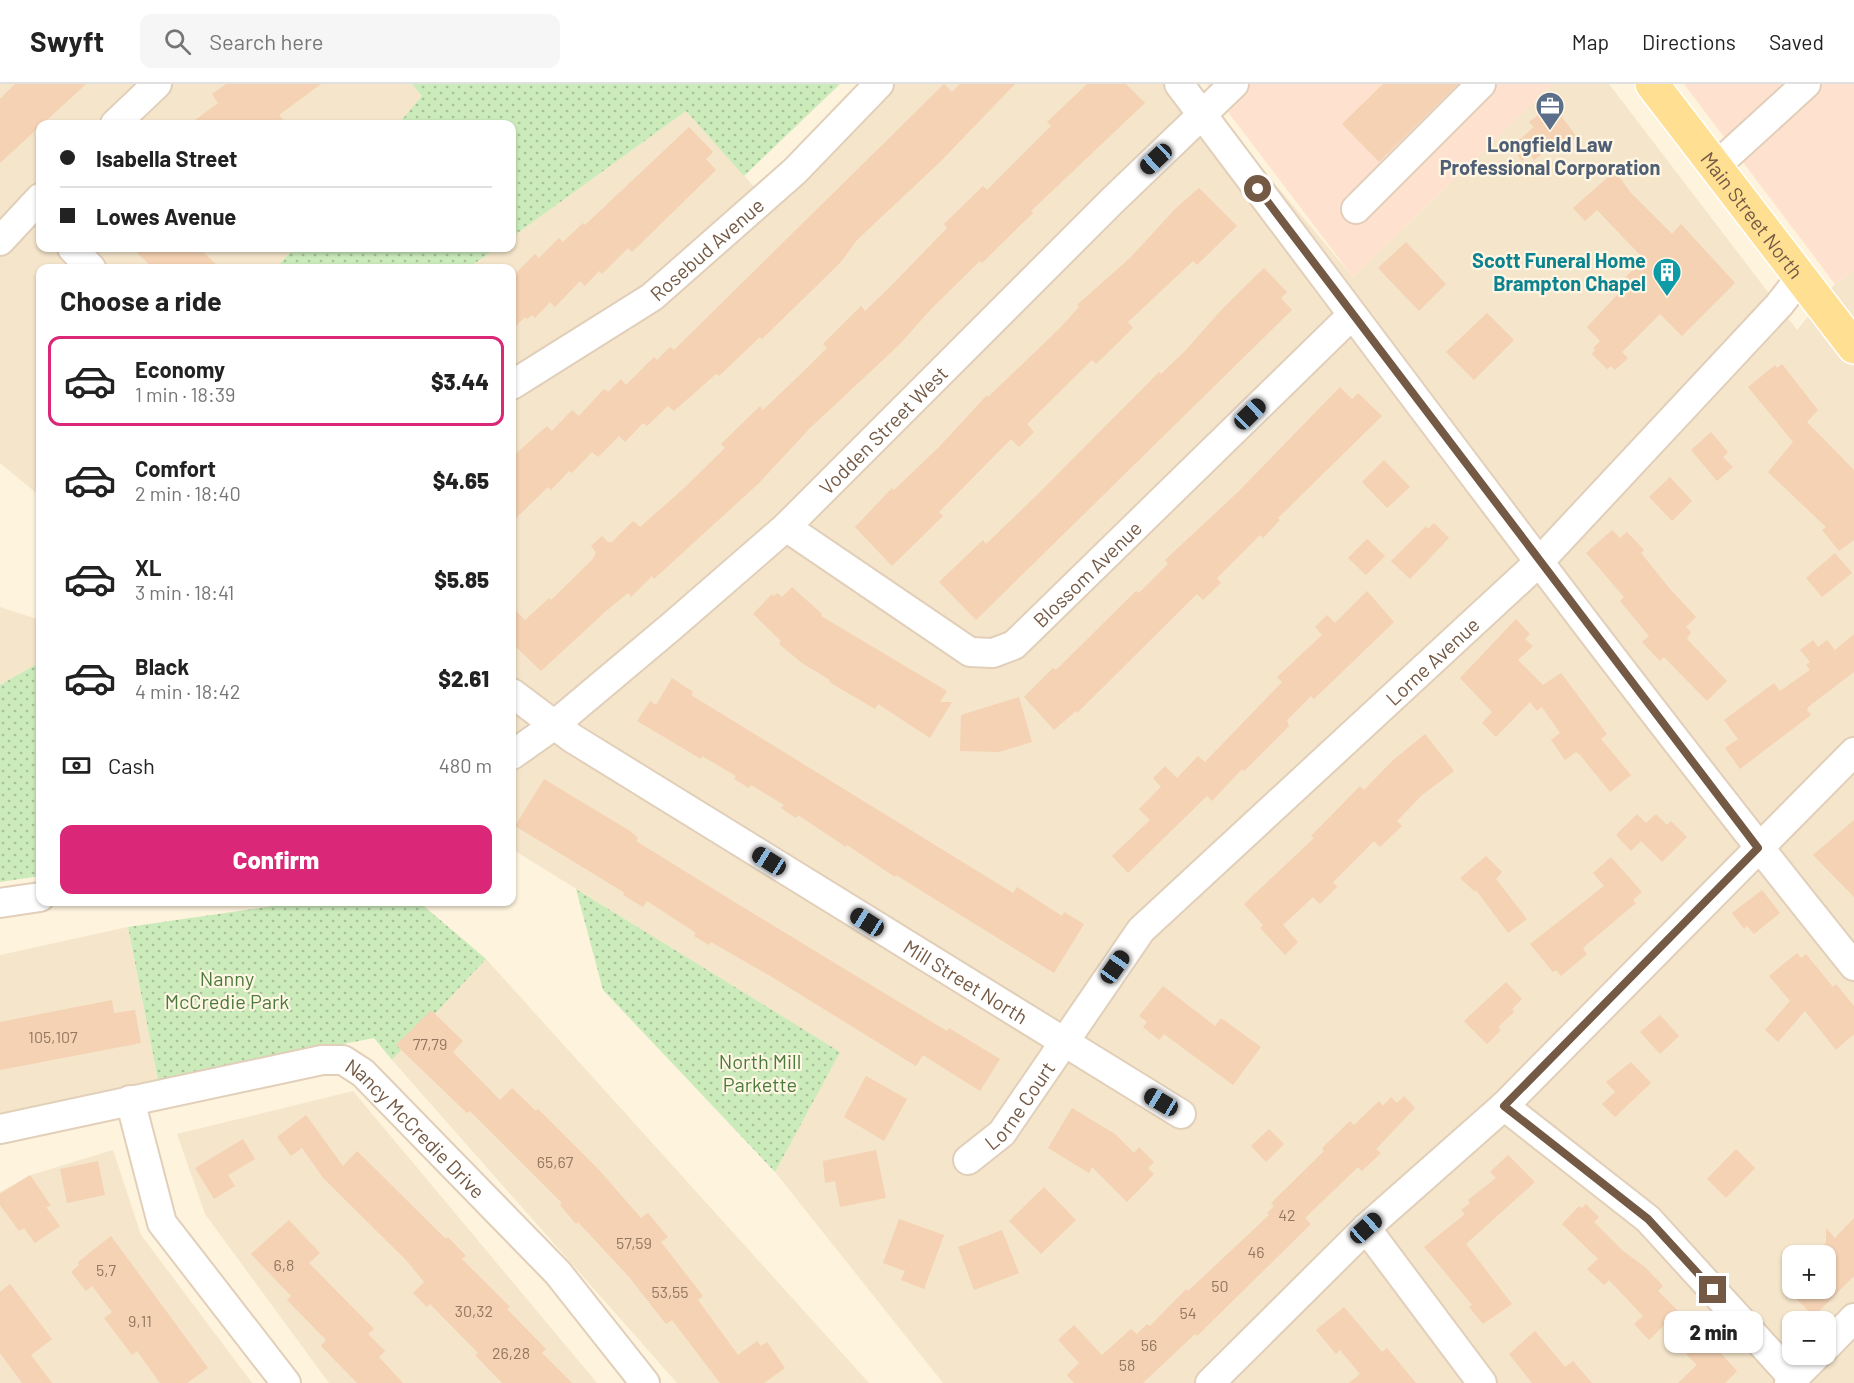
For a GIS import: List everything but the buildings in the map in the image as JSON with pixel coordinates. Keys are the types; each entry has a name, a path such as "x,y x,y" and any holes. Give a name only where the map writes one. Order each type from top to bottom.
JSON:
{"main road":[{"name":"Main Street North","path":"1652,84 1854,347"}],"street":[{"path":"119,120 157,84"},
{"name":"Rosebud Avenue","path":"516,382 652,297 795,171 879,84"},
{"path":"1179,84 1539,562 1758,848 1854,966"},
{"name":"Vodden Street West","path":"516,752 553,726 672,627 786,526 1234,84"},
{"path":"1356,209 1481,84"},
{"path":"1715,167 1806,84"},
{"path":"0,241 36,207"},
{"path":"76,252 87,264"},
{"name":"Lorne Avenue","path":"1062,1042 1141,930 1539,562 1774,311 1801,277"},
{"name":"Blossom Avenue","path":"786,526 970,652 993,653 1014,645 1352,315"},
{"name":"Mill Street North","path":"516,696 553,726 1181,1114"},
{"path":"1210,1383 1366,1228 1504,1106 1854,752"},
{"path":"0,903 36,898"},
{"name":"Lorne Court","path":"968,1160 1002,1133 1062,1042"},
{"name":"Nancy McCredie Drive","path":"0,1129 322,1060 343,1060 363,1073 558,1273 645,1383"},
{"path":"130,1100 162,1222 286,1383"},
{"path":"1504,1106 1648,1219 1791,1381 1807,1365"},
{"path":"1366,1228 1482,1383"},
{"path":"1836,1337 1854,1318"}],"shaded area":[{"path":"0,84 412,84 422,96 401,120 36,120 36,252 290,252 280,264 36,264 36,493 0,463"},
{"path":"879,84 1191,84 1353,277 1552,84 1609,84 1797,330 1835,284 1854,270 1854,1383 943,1383 775,1172 839,1052 516,851 516,264 474,264 491,252 516,252 516,234 686,111 764,198"},
{"path":"1207,84 1552,84 1353,277"},
{"path":"1684,84 1854,84 1854,270 1835,284"},
{"path":"0,607 36,619 36,664 0,685"},
{"path":"128,927 158,1080 0,1125 0,955"},
{"path":"486,959 869,1383 677,1383 392,1060"},
{"path":"353,1091 597,1383 329,1383 205,1214 177,1134"},
{"path":"113,1150 141,1235 252,1383 0,1383 0,1192 31,1175"}],"green space":[{"path":"412,84 840,84 744,176 686,111 516,234 516,120 401,120 422,96"},
{"path":"290,252 491,252 474,264 280,264"},
{"path":"36,664 36,877 0,882 0,685"},
{"name":"North Mill Parkette","path":"576,889 840,1052 775,1172 603,990"},
{"name":"Nanny McCredie Park","path":"272,906 424,906 486,959 392,1060 374,1038 158,1080 128,927"}],"place":[{"name":"Longfield Law Professional Corporation","path":"1550,132"},
{"name":"Scott Funeral Home Brampton Chapel","path":"1667,298"}],"route":[{"path":"1258,189 1758,848 1504,1106 1648,1219 1713,1290"}]}
